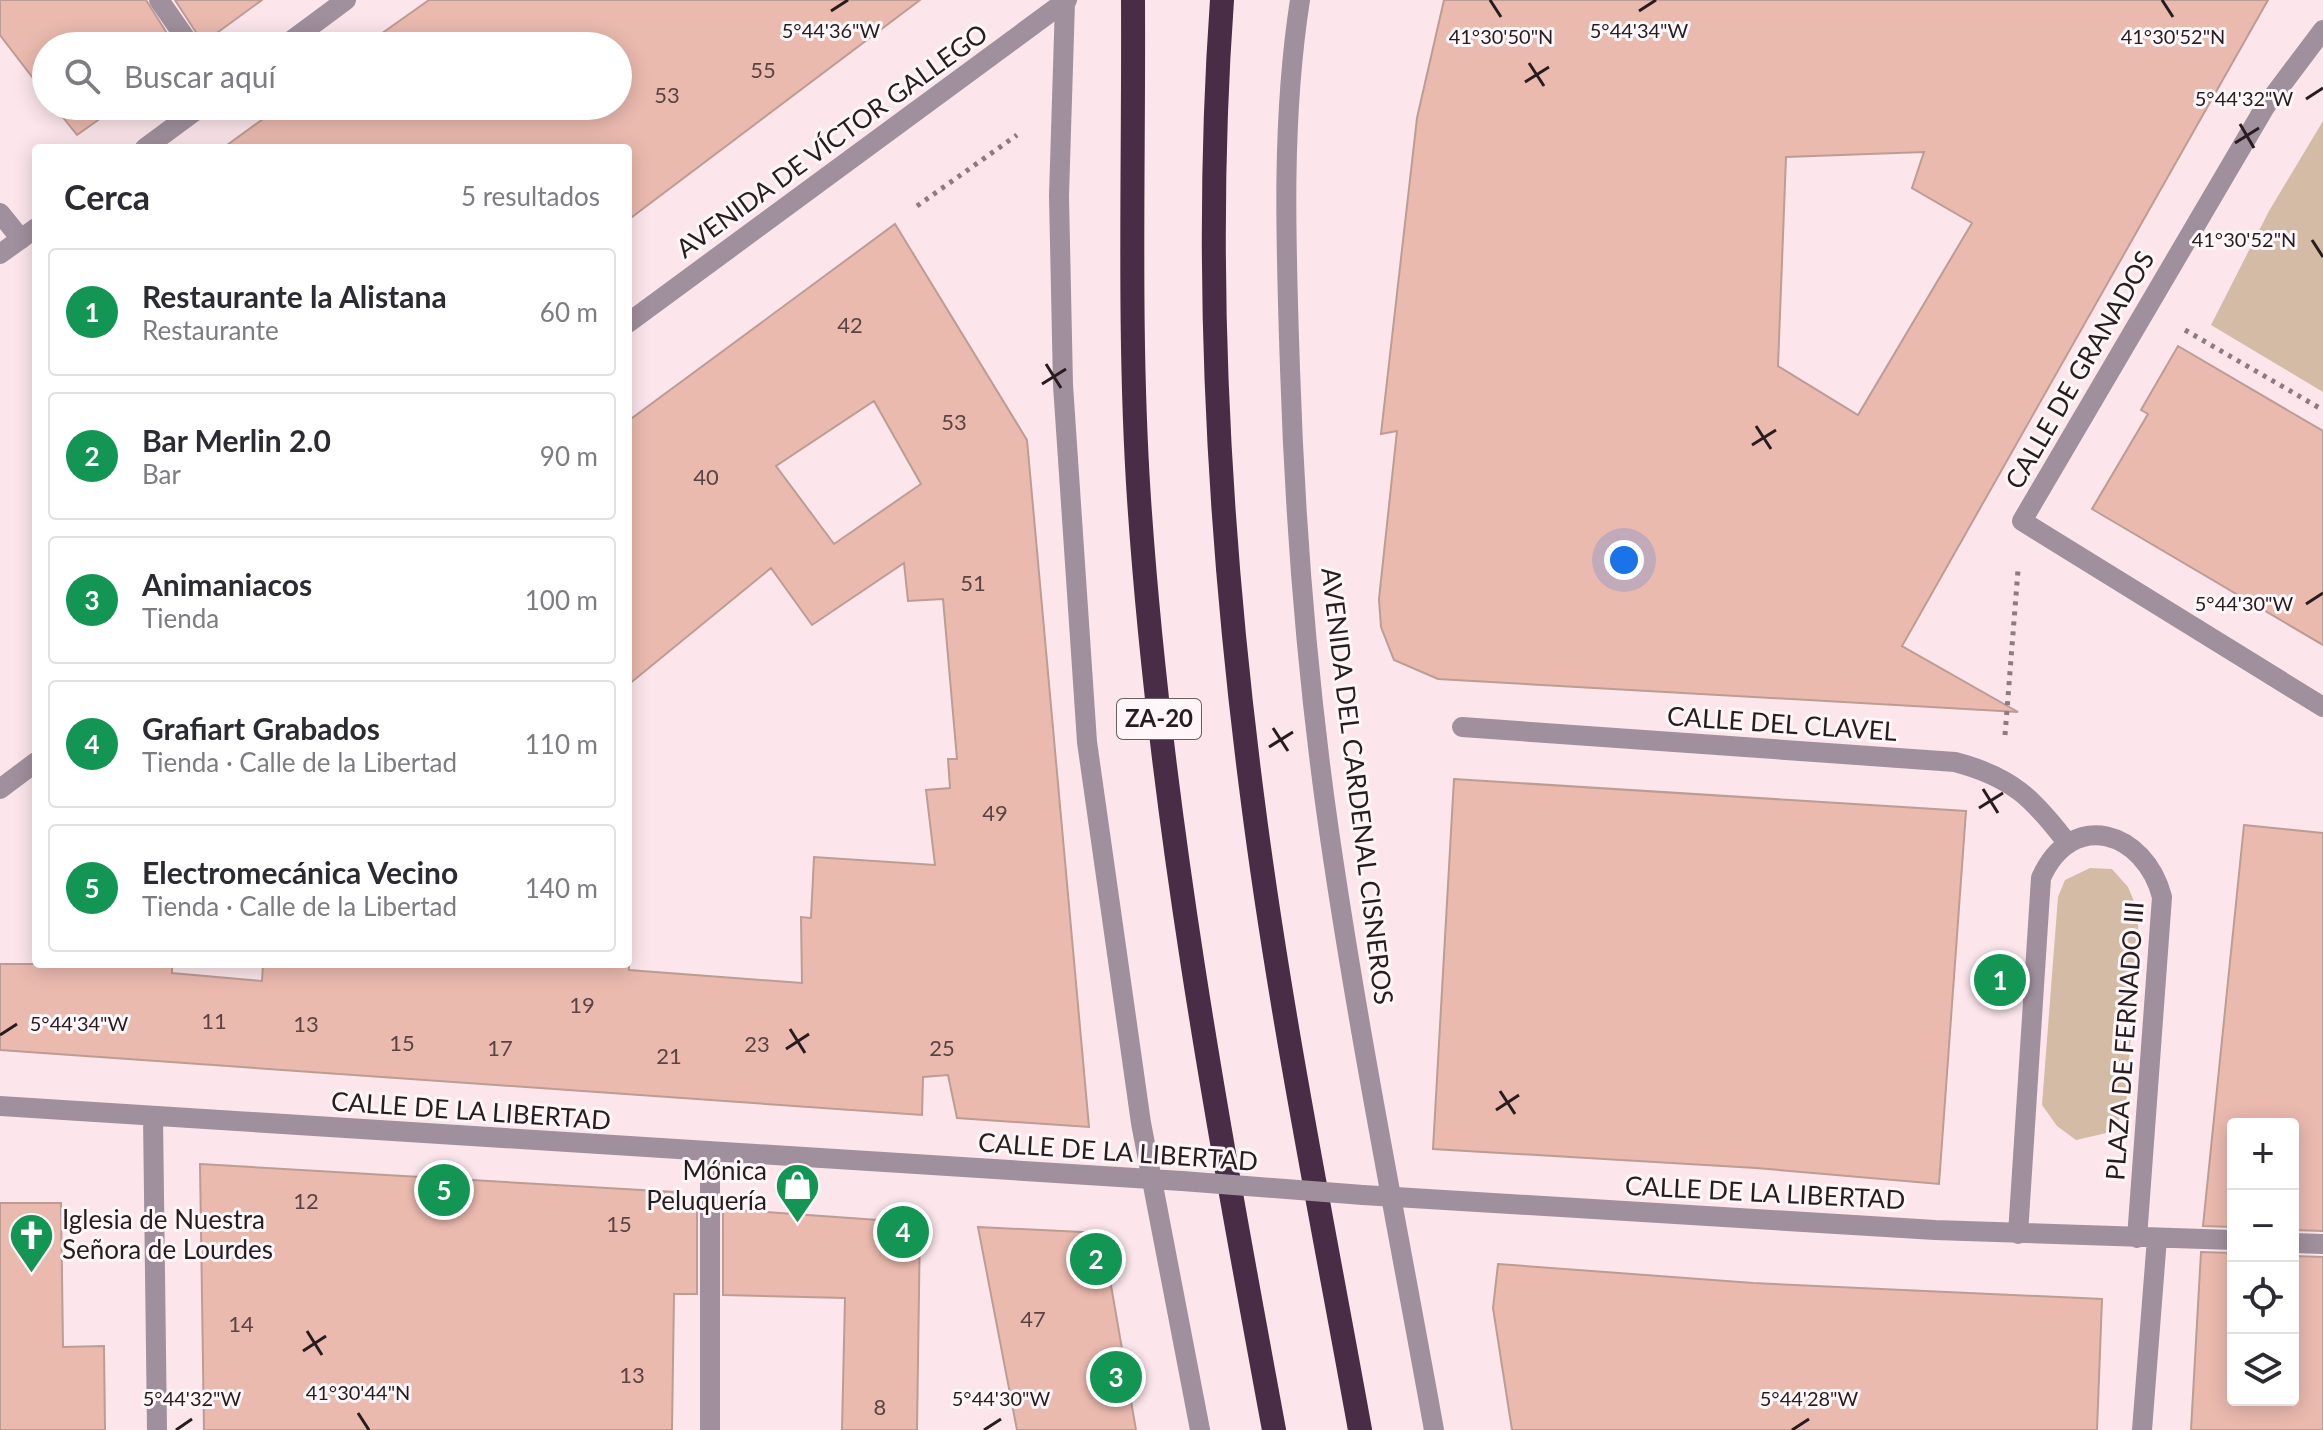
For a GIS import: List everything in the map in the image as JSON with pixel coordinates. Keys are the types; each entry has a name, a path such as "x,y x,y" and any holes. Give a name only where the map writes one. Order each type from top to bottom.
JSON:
{"highway":[{"name":"ZA-20","path":"1133,0 1131,303 1139,499 1150,638 1189,951 1274,1430"},
{"path":"1222,0 1215,147 1214,304 1221,474 1234,637 1252,799 1278,973 1360,1430"}],"street":[{"path":"159,0 181,32"},
{"path":"303,32 346,0"},
{"name":"AVENIDA DEL CARDENAL CISNEROS","path":"1300,0 1290,81 1287,247 1299,555 1329,829 1355,998 1434,1430"},
{"path":"1066,1 1060,292 1076,614 1098,827 1151,1179 1200,1430"},
{"name":"AVENIDA DE VÍCTOR GALLEGO","path":"632,320 1066,1"},
{"name":"CALLE DE GRANADOS","path":"2323,30 2265,107 2022,521 2323,707"},
{"path":"150,144 183,120"},
{"path":"0,213 28,233 0,254"},
{"name":"CALLE DEL CLAVEL","path":"1462,727 1955,762 2002,778 2038,804 2068,844"},
{"path":"0,789 32,765"},
{"name":"PLAZA DE FERNADO III","path":"2068,844 2093,836 2108,836 2124,842 2140,852 2151,866 2162,897 2142,1430"},
{"path":"2018,1234 2039,891 2047,864 2068,844"},
{"name":"CALLE DE LA LIBERTAD","path":"0,1106 1363,1195 2018,1234 2227,1240"},
{"path":"153,1116 157,1430"},
{"path":"710,1153 710,1430"},
{"path":"2299,1243 2323,1244"}],"path":[{"path":"2185,330 2323,410"},
{"path":"2002,778 2022,521"}],"shaded area":[{"path":"2323,121 2323,392 2211,325 2269,211"},
{"path":"2090,868 2112,869 2128,887 2139,913 2126,1108 2111,1132 2076,1140 2057,1126 2042,1105 2058,897 2065,880"}],"building":[{"path":"0,0 146,0 166,32 32,32 32,77 0,35"},
{"path":"175,0 262,0 218,32 196,32"},
{"path":"429,0 920,0 632,217 632,144 229,144 262,120 632,120 632,32 384,32"},
{"path":"1444,0 2268,0 1902,646 2018,712 1438,679 1394,660 1381,627 1379,599 1397,431 1381,434 1417,118","holes":["1924,152 1912,188 1972,223 1858,415 1778,366 1786,157"]},
{"path":"65,120 98,120 77,135"},
{"path":"895,224 1027,440 1089,1127 957,1118 948,1075 923,1077 922,1115 0,1050 0,964 32,964 32,968 172,968 172,973 262,981 263,968 629,968 802,983 801,917 811,918 814,857 935,865 926,790 950,788 948,759 957,759 943,599 908,601 904,563 812,625 771,568 632,682 632,418","holes":["874,401 921,484 834,544 776,466"]},
{"path":"2178,346 2323,431 2323,645 2092,509 2148,414 2141,410"},
{"path":"1454,779 1966,811 1939,1184 1756,1168 1433,1149"},
{"path":"2244,825 2323,833 2323,1231 2299,1230 2299,1118 2227,1118 2227,1227 2203,1226"},
{"path":"200,1164 675,1192 675,1206 697,1207 697,1294 674,1294 672,1430 204,1430"},
{"name":"Iglesia de Nuestra Señora de Lourdes","path":"0,1203 61,1203 63,1347 104,1346 105,1430 0,1430"},
{"path":"723,1209 920,1223 917,1430 842,1430 845,1298 723,1295"},
{"path":"978,1227 1102,1233 1136,1430 1017,1430"},
{"path":"2201,1252 2227,1253 2227,1406 2299,1406 2299,1256 2323,1257 2323,1430 2191,1430"},
{"path":"1498,1264 1753,1283 2102,1299 2097,1430 1512,1430 1493,1308"}],"place":[{"name":"Restaurante la Alistana","path":"2000,980"},
{"name":"Electromecánica Vecino","path":"444,1190"},
{"name":"Mónica Peluquería","path":"798,1225"},
{"name":"Grafiart Grabados","path":"903,1232"},
{"name":"Bar Merlin 2.0","path":"1096,1259"},
{"name":"Iglesia de Nuestra Señora de Lourdes","path":"31,1274"},
{"name":"Animaniacos","path":"1116,1377"}]}
